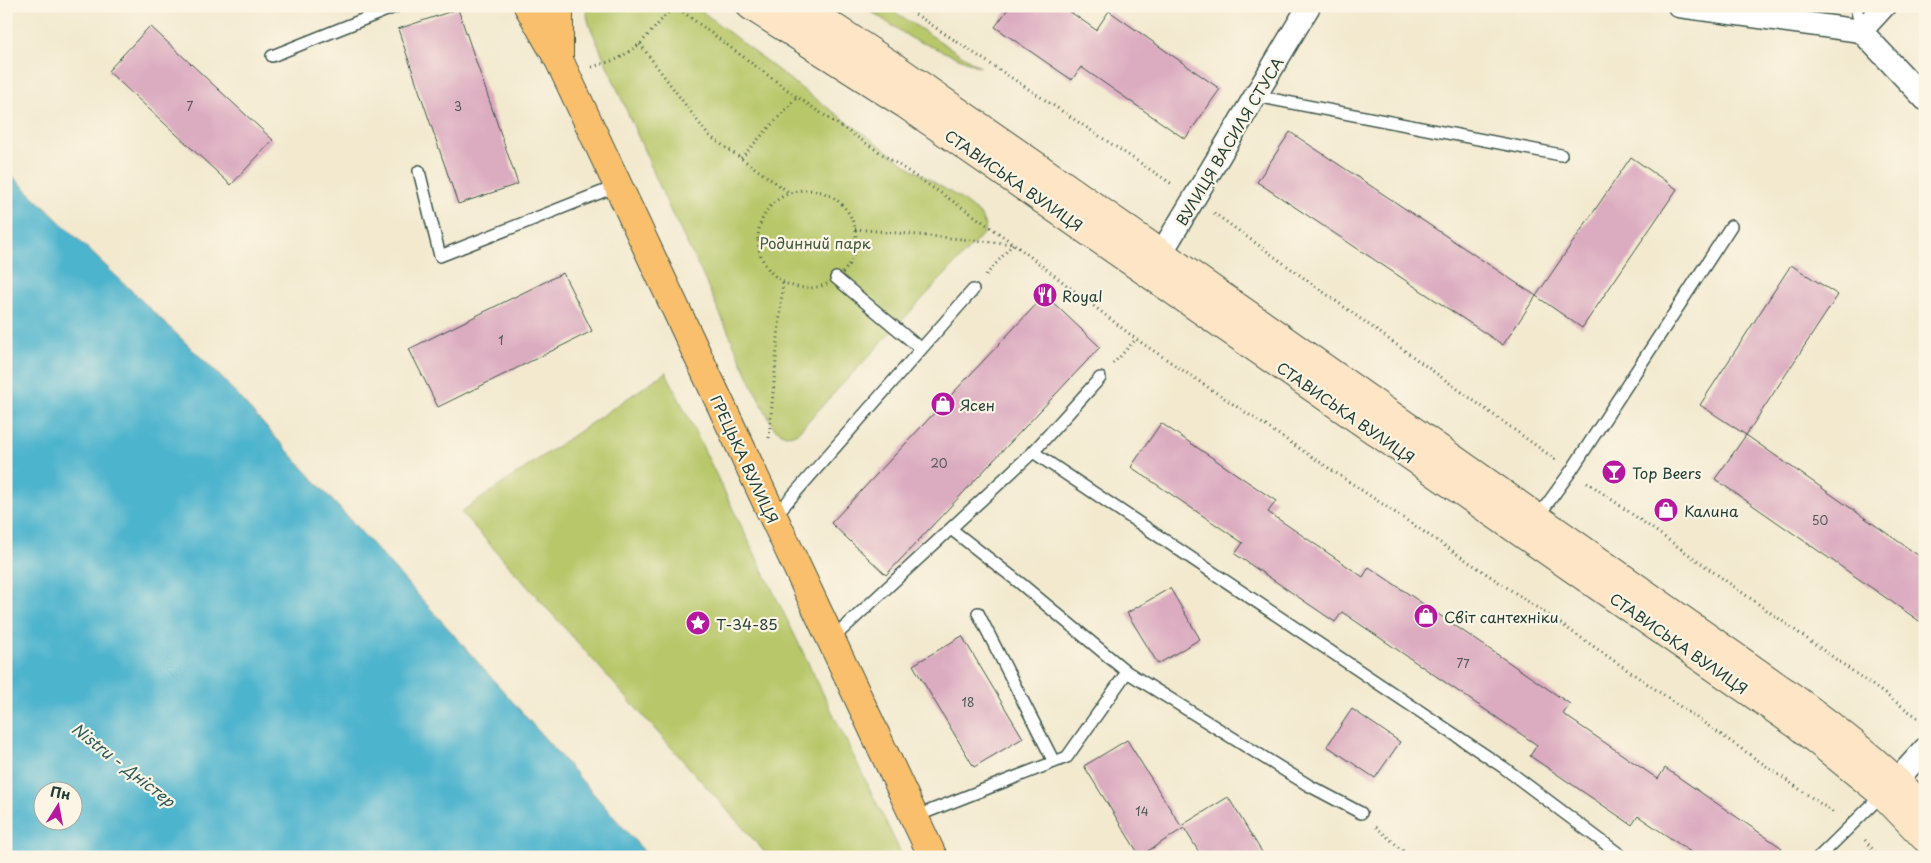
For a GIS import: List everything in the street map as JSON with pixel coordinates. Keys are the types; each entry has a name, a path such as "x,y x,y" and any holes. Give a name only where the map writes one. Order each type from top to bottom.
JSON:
{"highway":[{"name":"ГРЕЦЬКА ВУЛИЦЯ","path":"528,6 562,67 933,857"},
{"name":"ГРЕЦЬКА ВУЛИЦЯ","path":"559,6 562,67"}],"main road":[{"name":"СТАВИСЬКА ВУЛИЦЯ","path":"751,6 1155,264"},
{"name":"СТАВИСЬКА ВУЛИЦЯ","path":"801,6 902,73 1155,264 1531,527 1802,704 1838,731 1890,788 1925,838"},
{"name":"СТАВИСЬКА ВУЛИЦЯ","path":"1890,788 1925,810"}],"street":[{"name":"ВУЛИЦЯ ВАСИЛЯ СТУСА","path":"1155,264 1309,6"},
{"path":"1679,6 1861,31 1925,99"},
{"path":"1861,31 1884,6"},
{"path":"1890,788 1925,749"}],"lane":[{"path":"272,56 397,6"},
{"path":"1856,6 1861,31"},
{"path":"1256,96 1561,155"},
{"path":"419,171 440,256 617,186"},
{"path":"1531,527 1571,471 1731,226"},
{"path":"836,278 921,349"},
{"path":"773,518 973,290"},
{"path":"830,641 1033,452 1100,378"},
{"path":"1033,452 1503,766 1623,857"},
{"path":"951,529 1020,583 1127,672 1308,785 1361,813"},
{"path":"978,614 1054,762"},
{"path":"914,817 1067,757 1127,672"},
{"path":"1819,857 1890,788"}],"path":[{"path":"562,67 618,59 640,44 674,6 797,97 1014,244 1136,339 1551,617 1851,824 1879,857"},
{"path":"903,6 1195,199 1571,471 1925,723"},
{"path":"640,44 708,135 790,193"},
{"path":"741,158 797,97"},
{"path":"804,190 818,191 831,196 842,204 850,216 855,229 856,243 853,256 846,269 824,285 810,288 796,287 783,282 763,262 758,249 761,221 768,209 778,199 790,193 804,190"},
{"path":"855,229 1014,244"},
{"path":"973,290 1014,244"},
{"path":"768,445 783,282"},
{"path":"1100,378 1136,339"},
{"path":"1361,813 1410,857"}],"green space":[{"name":"Родинний парк","path":"585,6 695,6 810,95 908,166 958,197 980,214 986,227 983,234 796,434 785,435 774,428 755,391 698,265 670,210 589,24"},
{"path":"863,6 885,6 980,67 911,38"},
{"path":"666,372 903,857 769,857 461,512"}],"water":[{"name":"Nistru - Дністер","path":"6,170 219,375 446,626 649,857 6,857"}],"building":[{"path":"1010,6 1072,6 1069,11 1096,30 1109,11 1220,89 1185,139 1081,67 1072,80 995,27"},
{"path":"458,9 518,184 458,204 398,29"},
{"path":"150,26 273,140 231,185 108,71"},
{"path":"1290,132 1536,296 1503,345 1257,182"},
{"path":"1631,157 1677,189 1582,328 1536,296"},
{"path":"1791,265 1838,295 1746,435 1700,405"},
{"path":"563,273 592,331 438,407 409,349"},
{"path":"1045,295 1100,347 886,575 831,523"},
{"path":"1161,423 1276,501 1268,512 1363,577 1369,567 1570,704 1563,714 1658,779 1665,768 1782,848 1775,857 1698,857 1638,816 1632,825 1530,756 1537,745 1342,612 1335,622 1235,554 1243,543 1131,467"},
{"path":"1746,435 1925,560 1925,625 1715,479"},
{"path":"1170,588 1200,639 1158,664 1127,613"},
{"path":"962,636 1023,738 974,767 913,665"},
{"path":"1352,709 1400,742 1375,778 1327,746"},
{"path":"1127,740 1181,826 1228,797 1265,857 1202,857 1184,828 1140,856 1084,766"}],"place":[{"name":"Royal","path":"1045,295"},
{"name":"Ясен","path":"943,404"},
{"name":"Top Beers","path":"1614,472"},
{"name":"Калина","path":"1666,510"},
{"name":"Світ сантехніки","path":"1426,616"},
{"name":"Т-34-85","path":"698,623"}]}
